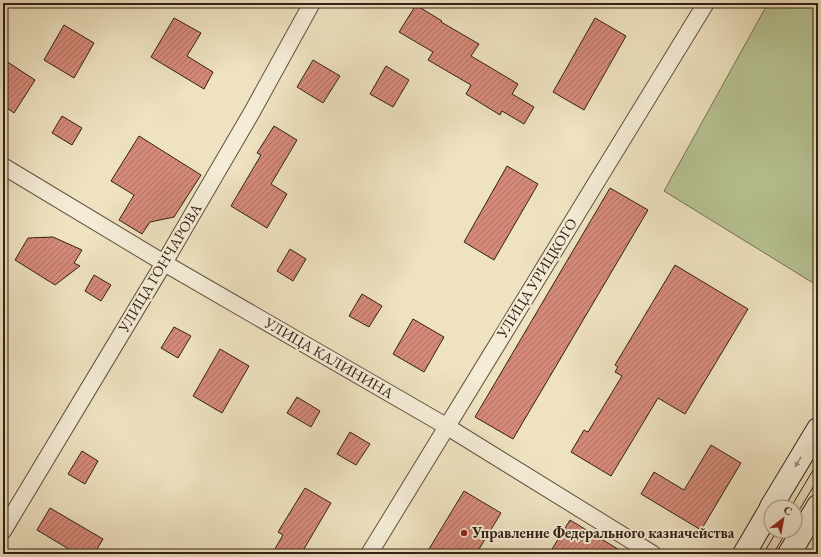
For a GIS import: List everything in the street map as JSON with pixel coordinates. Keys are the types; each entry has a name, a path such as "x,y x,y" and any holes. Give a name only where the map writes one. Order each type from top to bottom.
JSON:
{"main road":[{"path":"776,499 818,429"},
{"path":"789,554 818,506"},
{"path":"744,554 763,521"}],"street":[{"name":"УЛИЦА УРИЦКОГО","path":"369,554 706,3"},
{"name":"УЛИЦА ГОНЧАРОВА","path":"3,531 164,263 252,112 308,4"},
{"name":"УЛИЦА КАЛИНИНА","path":"3,166 164,263 446,426 653,554"}],"green space":[{"path":"768,3 818,3 818,286 664,191"}],"building":[{"path":"416,5 442,21 441,22 479,44 471,56 518,84 512,94 534,107 524,124 502,111 500,115 466,94 471,85 428,60 433,52 399,32"},
{"path":"174,18 201,33 187,56 213,72 204,89 151,57"},
{"path":"595,18 626,36 584,110 553,92"},
{"path":"64,25 94,43 74,78 44,60"},
{"path":"3,59 35,80 14,113 3,105"},
{"path":"313,60 340,76 323,103 297,87"},
{"path":"386,66 409,80 393,107 370,94"},
{"path":"62,116 82,128 72,145 52,133"},
{"path":"274,126 297,140 271,184 287,194 267,228 231,206 261,155 257,153"},
{"path":"139,136 201,175 174,217 150,222 142,234 119,220 134,195 111,181"},
{"path":"507,166 538,184 494,260 464,242"},
{"path":"610,188 648,210 513,439 475,417"},
{"path":"53,237 82,250 74,263 80,266 55,285 15,260 28,238"},
{"path":"290,249 306,259 293,281 277,271"},
{"path":"675,265 748,309 685,414 658,398 611,476 571,452 584,430 588,432 622,376 615,372 618,367 615,365"},
{"path":"94,275 111,285 101,301 85,291"},
{"path":"362,294 382,306 369,327 349,316"},
{"path":"413,319 444,337 424,372 393,354"},
{"path":"174,327 191,336 178,358 161,348"},
{"path":"220,349 249,366 222,413 193,396"},
{"path":"297,397 320,411 311,427 287,413"},
{"path":"350,432 370,444 356,465 337,454"},
{"path":"711,445 741,463 701,530 641,494 654,472 684,490"},
{"path":"82,451 98,461 85,484 68,474"},
{"path":"305,488 331,503 301,554 272,554 283,535 278,532"},
{"name":"Управление Федерального казначейства","path":"464,491 501,513 476,554 426,554"},
{"path":"50,508 103,539 94,554 77,554 37,530"},
{"path":"570,520 626,554 549,554"}],"tram line":[{"path":"796,499 818,462"},
{"path":"803,504 818,479"},
{"path":"763,554 772,539"},
{"path":"773,554 782,539"}],"place":[{"name":"Управление Федерального казначейства","path":"464,533"}]}
